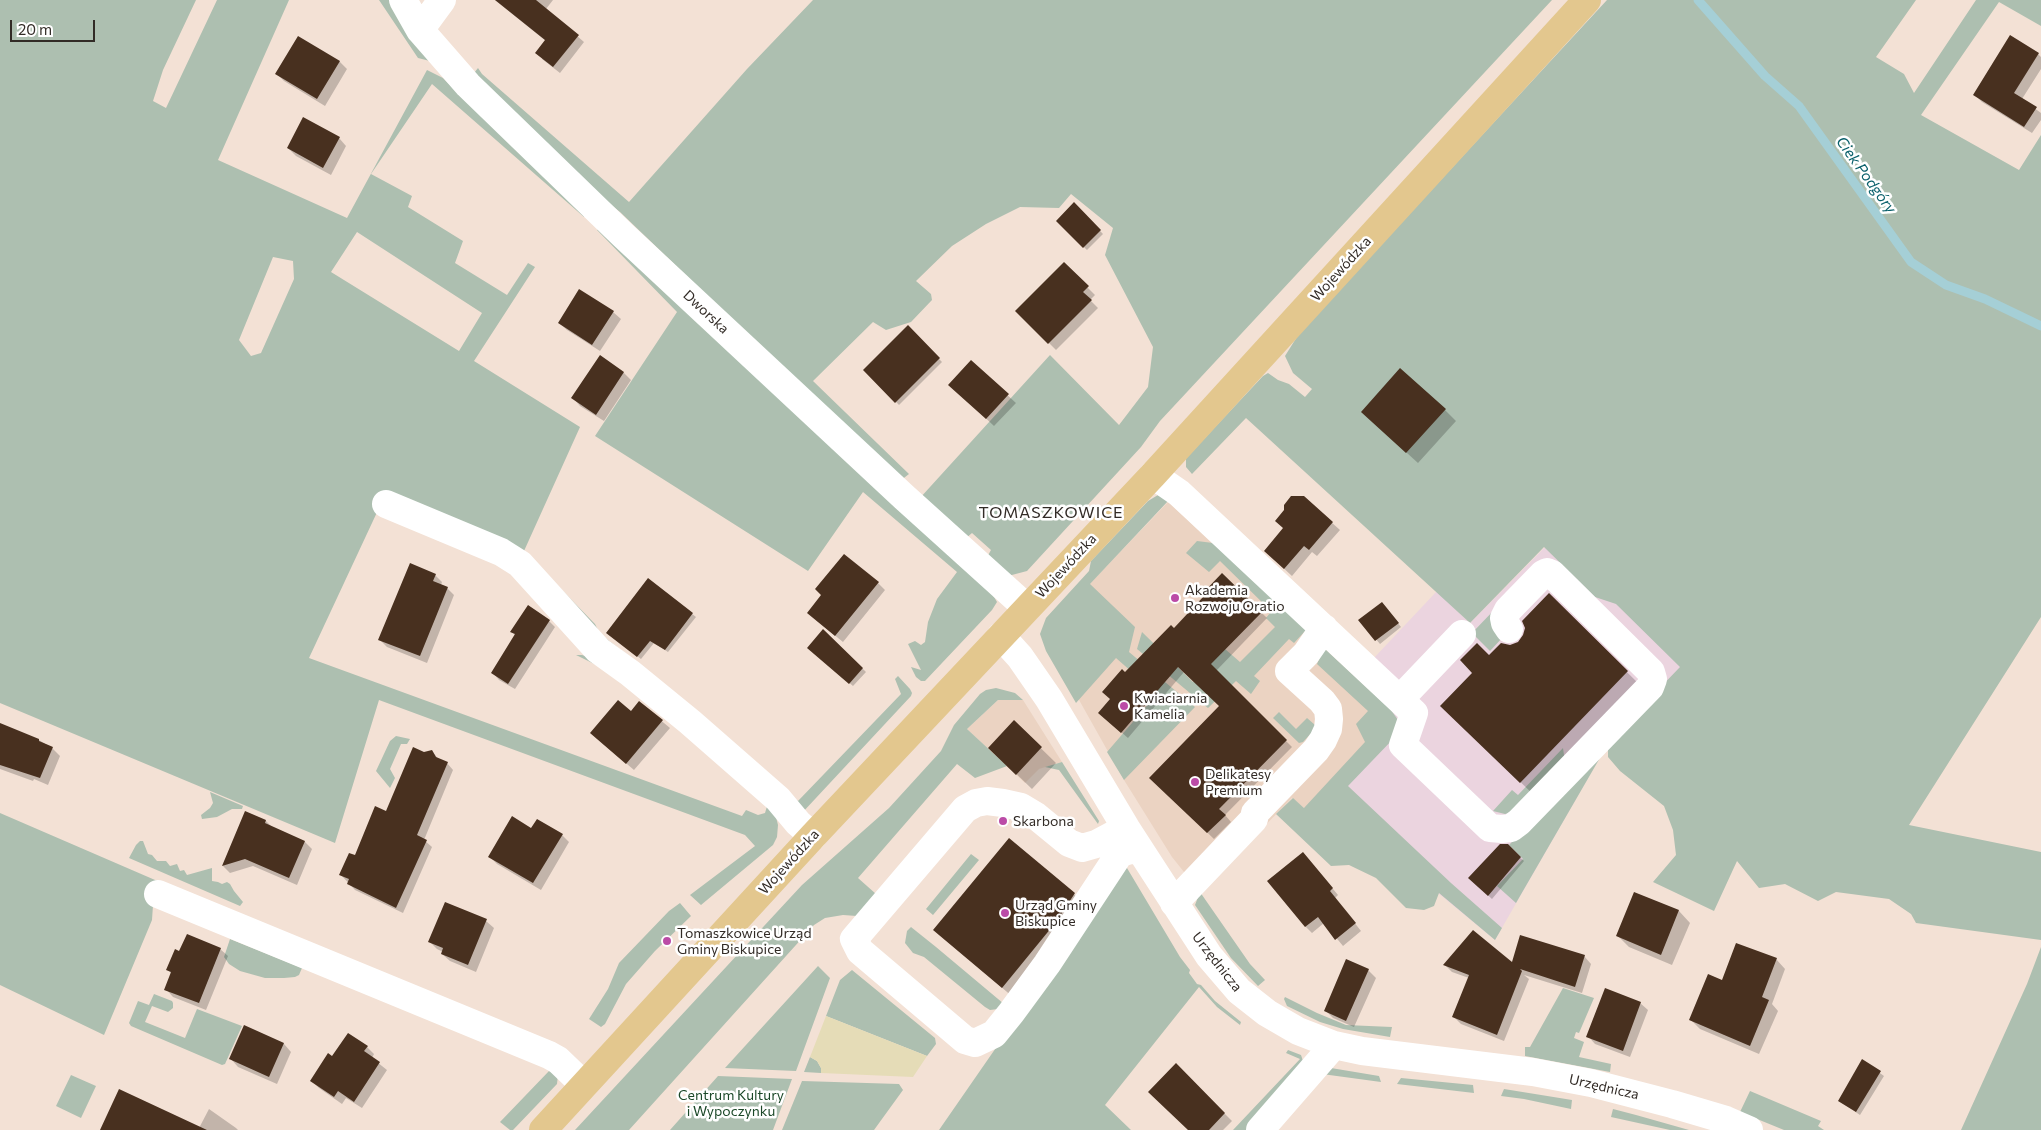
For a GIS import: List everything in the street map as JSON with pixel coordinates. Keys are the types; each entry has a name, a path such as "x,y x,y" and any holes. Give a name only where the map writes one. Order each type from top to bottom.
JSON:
{"main road":[{"name":"Wojewódzka","path":"543,1130 813,836 1153,474 1588,0"}],"street":[{"name":"Dworska","path":"403,0 420,30 468,86 623,235 904,497 1027,608"},
{"path":"420,30 442,0"},
{"path":"1153,474 1179,493 1414,713 1403,745 1490,828 1502,830 1511,828 1519,822 1650,687 1653,679 1651,672 1552,574 1547,572 1508,610 1504,618 1509,629"},
{"path":"386,504 501,552 520,564 598,650 630,673 690,722 778,799 798,823 813,836"},
{"path":"1174,903 1254,819 1255,814 1316,750 1323,740 1328,729 1328,710 1322,701 1289,671 1306,654 1324,628"},
{"path":"1400,699 1462,634"},
{"name":"Urzędnicza","path":"1001,636 1020,657 1049,699 1132,838 1209,956 1238,991 1267,1012 1298,1031 1334,1045 1362,1051 1534,1072 1592,1083 1726,1120 1749,1130"},
{"path":"987,801 1003,802 1020,807 1036,816 1069,843 1082,848 1132,838 1047,964 994,1034 985,1040 975,1043 965,1040 860,951 854,939 965,810 976,804 987,801"},
{"path":"158,894 549,1055 558,1060 584,1085"},
{"path":"1260,1130 1334,1045"}],"shaded area":[{"path":"1168,502 1290,612 1391,710 1310,813 1292,798 1200,892 1172,857 1124,780 1042,634"},
{"path":"1548,544 1618,602 1685,667 1608,743 1495,940 1438,893 1310,813 1398,720 1357,676 1437,591 1470,623"},
{"path":"998,700 1023,700 1062,762 1039,769 1025,783 967,729"}],"green space":[{"path":"0,0 196,0 163,70 153,101 166,108 217,0 289,0 218,160 347,218 427,70 443,78 583,209 584,217 432,84 371,174 412,196 408,207 463,241 455,263 507,295 528,263 535,267 474,361 580,427 524,551 595,624 600,634 642,666 643,672 630,665 591,631 552,586 503,542 386,493 309,658 742,816 746,810 758,815 765,813 768,803 776,817 778,825 777,837 773,845 701,905 690,895 755,846 745,835 379,700 335,843 0,703","holes":["357,232 482,313 459,351 331,272","273,257 293,261 294,279 261,353 251,356 239,340"]},
{"path":"379,0 390,0 430,61 418,58"},
{"path":"813,0 1552,0 1160,421 1141,447 1027,571 1008,576 986,559 991,550 972,533 965,539 920,498 1050,355 1119,425 1148,387 1153,347 1105,255 1113,228 1071,194 1059,208 1020,207 986,224 952,246 916,281 931,294 932,300 911,322 886,330 873,322 813,381 909,474 900,481 620,212 573,175 474,73 478,68 482,74 629,202 747,69"},
{"path":"1607,0 1916,0 1876,57 1904,74 1914,93 1976,0 2041,0 2041,26 1999,2 1921,115 2019,170 2041,135 2041,617 1909,825 2041,852 2041,940 1916,923 1911,914 1889,899 1836,892 1818,901 1785,884 1759,888 1737,861 1714,911 1653,882 1676,855 1673,830 1664,806 1620,771 1608,757 1608,744 1516,903 1497,886 1523,859 1509,845 1680,667 1616,604 1595,597 1544,547 1470,623 1246,418 1192,474 1186,467 1186,458 1263,376 1268,373 1278,380 1289,384 1305,397 1312,389 1293,373 1285,356 1300,332"},
{"path":"599,228 990,590 997,602 992,610 925,681 921,681 916,677 911,667 921,670 908,644 915,641 921,645 925,642 928,622 937,599 957,572 863,492 808,571 595,436 677,312 597,230"},
{"path":"1158,495 1169,500 1090,584 1135,627 1129,652 1195,707 1124,780 1107,752 1157,694 1116,658 1076,703 1046,651 1040,634 1046,618 1089,571 1091,561 1148,501"},
{"path":"1197,541 1213,543 1306,630 1294,643 1289,639 1254,676 1260,681 1251,694 1236,681 1208,708 1137,649 1142,632 1193,682 1225,649 1240,662 1275,627 1266,618 1270,610 1220,561 1209,572 1186,553"},
{"path":"1496,608 1503,637 1490,651 1472,633"},
{"path":"1324,648 1391,710 1398,720 1395,737 1348,786 1502,928 1495,940 1439,893 1434,906 1424,910 1406,908 1376,878 1349,865 1331,866 1276,814 1293,798 1304,808 1365,742 1356,724 1368,711 1317,664"},
{"path":"576,655 595,659 633,681 760,791 768,803 625,679"},
{"path":"898,676 910,689 911,696 802,813 777,786 798,801 901,694 895,679"},
{"path":"996,688 1015,693 1023,700 998,700 967,729 1007,766 975,778 957,764 858,878 876,894 857,916 843,915 825,918 814,925 629,1130 575,1130 802,885 889,808 941,751 954,725 980,694 986,690"},
{"path":"1279,712 1296,729 1307,718 1315,725 1315,729 1303,742 1299,743 1273,718"},
{"path":"396,736 410,739 407,744 401,744 390,769 395,778 390,788 376,771 390,741"},
{"path":"1563,748 1565,762 1514,812 1505,814 1493,811 1512,790 1518,795"},
{"path":"1062,762 1099,821 1098,824 1059,770 1045,767"},
{"path":"210,792 243,806 242,809 232,809 217,817 202,819 201,815 213,803"},
{"path":"0,813 162,883 153,905 152,920 104,1035 0,985"},
{"path":"140,841 143,841 148,854 152,855 157,861 166,861 170,866 177,864 180,871 184,870 187,875 212,868 212,881 230,884 243,902 240,906 129,858"},
{"path":"971,854 979,860 933,915 926,909"},
{"path":"1124,863 1180,957 1190,970 1189,973 1197,984 1201,985 1215,1001 1241,1022 1240,1025 1217,1007 1199,987 1105,1105 1131,1130 939,1130"},
{"path":"1200,892 1250,964 1265,980 1258,986 1231,958 1195,905"},
{"path":"680,903 691,916 655,951 626,984 605,1024 601,1027 589,1019 608,989 619,963 669,911"},
{"path":"911,927 1004,1004 998,1009 990,1010 924,957 913,953 905,943 907,931"},
{"path":"230,939 302,968 299,975 284,978 265,978 240,971 229,964 224,957"},
{"path":"2041,947 2041,1130 1961,1130 2027,984"},
{"name":"Centrum Kultury i Wypoczynku","path":"818,966 830,978 796,1071 725,1068"},
{"path":"852,970 935,1038 936,1044 927,1056 826,1016 840,980"},
{"path":"1563,988 1594,998 1579,1033 1576,1032 1574,1038 1584,1042 1579,1057 1611,1064 1610,1072 1525,1056 1525,1047 1530,1047"},
{"path":"154,994 172,1001 173,1008 168,1012 152,1006 145,1022 185,1038 197,1009 242,1026 225,1064 222,1065 131,1026 129,1023 138,1001 149,1005"},
{"path":"1285,997 1346,1025 1392,1027 1390,1037 1343,1029 1320,1022 1287,1006"},
{"path":"1288,1050 1301,1055 1304,1064 1250,1130 1233,1130 1300,1059 1286,1053"},
{"name":"Centrum Kultury i Wypoczynku","path":"810,1057 817,1061 821,1068 821,1073 804,1072"},
{"path":"1325,1067 1379,1076 1381,1082 1322,1074"},
{"path":"549,1071 558,1075 557,1084 513,1130 510,1130 500,1122"},
{"path":"71,1075 96,1086 81,1118 56,1106"},
{"name":"Centrum Kultury i Wypoczynku","path":"718,1076 792,1079 773,1130 670,1130"},
{"path":"1401,1078 1473,1085 1474,1093 1397,1084"},
{"name":"Centrum Kultury i Wypoczynku","path":"802,1081 899,1084 903,1090 874,1130 782,1130"},
{"path":"1504,1089 1572,1100 1571,1109 1501,1096"},
{"path":"1750,1091 1821,1121 1818,1126 1824,1130 1784,1130 1740,1112"},
{"path":"1613,1109 1689,1130 1670,1130 1611,1117"}],"sand":[{"path":"826,1016 927,1056 913,1077 821,1073 821,1068 817,1061 810,1057"}],"building":[{"path":"495,0 536,0 579,35 553,67 535,53 545,40"},
{"path":"2010,35 2039,53 2014,93 2037,107 2024,127 1973,95"},
{"path":"298,36 340,61 317,99 275,74"},
{"path":"303,117 340,137 323,168 287,148"},
{"path":"1074,202 1101,230 1083,248 1056,221"},
{"path":"1064,262 1089,286 1083,292 1092,300 1048,344 1015,311"},
{"path":"579,289 614,311 592,345 558,323"},
{"path":"908,325 940,358 895,403 863,370"},
{"path":"600,355 624,372 596,415 571,398"},
{"path":"971,360 1009,394 986,419 948,385"},
{"path":"1400,368 1446,409 1406,453 1361,412"},
{"path":"1291,496 1304,496 1333,522 1309,550 1304,546 1284,569 1264,551 1283,528 1275,521 1284,510 1284,505"},
{"path":"844,554 879,582 835,636 807,613 821,595 815,589"},
{"path":"410,563 436,574 433,581 448,587 420,656 378,640"},
{"path":"1222,573 1262,612 1211,664 1287,740 1219,809 1226,815 1207,833 1149,778 1219,706 1178,667 1121,733 1098,713 1110,699 1102,692 1122,669 1125,672 1171,625 1174,628 1204,596 1202,594"},
{"path":"648,578 693,613 665,650 650,641 637,657 606,633"},
{"path":"1549,593 1628,671 1520,783 1440,706 1472,673 1460,660 1477,643 1489,655 1501,643 1510,645 1518,642 1525,628 1522,621"},
{"path":"1382,602 1399,623 1375,641 1358,620"},
{"path":"528,605 550,620 508,684 491,673 515,634 510,632"},
{"path":"823,629 863,668 849,684 807,648"},
{"path":"618,700 631,711 639,701 663,720 626,764 590,733"},
{"path":"1014,720 1042,747 1016,775 988,748"},
{"path":"0,723 39,739 39,741 53,747 40,778 0,765"},
{"path":"413,747 424,752 432,750 436,757 448,762 417,835 427,840 396,908 347,884 349,879 339,875 349,853 355,855 375,806 386,811"},
{"path":"245,811 266,820 265,823 305,841 289,878 245,859 222,866"},
{"path":"512,816 531,828 537,819 563,834 533,883 488,857"},
{"name":"Urząd Gminy Biskupice","path":"1009,838 1075,893 1056,922 1002,988 933,930"},
{"path":"1500,844 1508,844 1521,857 1488,896 1468,878"},
{"path":"1303,852 1333,888 1330,891 1356,923 1335,940 1318,917 1305,927 1267,881"},
{"path":"1634,892 1679,910 1661,955 1616,936"},
{"path":"445,902 487,919 468,965 441,954 443,948 428,942"},
{"path":"1473,930 1512,962 1520,935 1585,955 1575,987 1520,969 1522,971 1497,1035 1452,1017 1469,975 1443,965"},
{"path":"187,934 221,948 199,1003 164,990 171,972 166,970 175,949 179,951"},
{"path":"1736,943 1777,958 1762,997 1769,1000 1750,1046 1689,1020 1708,974 1722,980"},
{"path":"1346,959 1369,969 1346,1021 1324,1011"},
{"path":"1605,988 1641,1002 1623,1051 1586,1037"},
{"path":"244,1025 284,1043 269,1077 229,1059"},
{"path":"348,1033 368,1046 364,1051 380,1062 354,1102 338,1091 334,1097 310,1081 328,1053 332,1056"},
{"path":"1862,1059 1881,1071 1856,1112 1838,1101"},
{"path":"1176,1063 1225,1113 1209,1130 1188,1130 1148,1092"},
{"path":"119,1089 207,1130 100,1130"}],"waterway":[{"name":"Ciek Podgóry","path":"1698,0 1765,76 1799,106 1911,262 1946,285 1985,299 2041,326"}],"place":[{"name":"Akademia Rozwoju Oratio","path":"1175,598"},
{"name":"Kwiaciarnia Kamelia","path":"1124,706"},
{"name":"Delikatesy Premium","path":"1195,782"},
{"name":"Skarbona","path":"1003,821"},
{"name":"Urząd Gminy Biskupice","path":"1005,913"},
{"name":"Tomaszkowice Urząd Gminy Biskupice","path":"667,941"}],"district":[{"name":"TOMASZKOWICE","path":"1051,513"}]}
